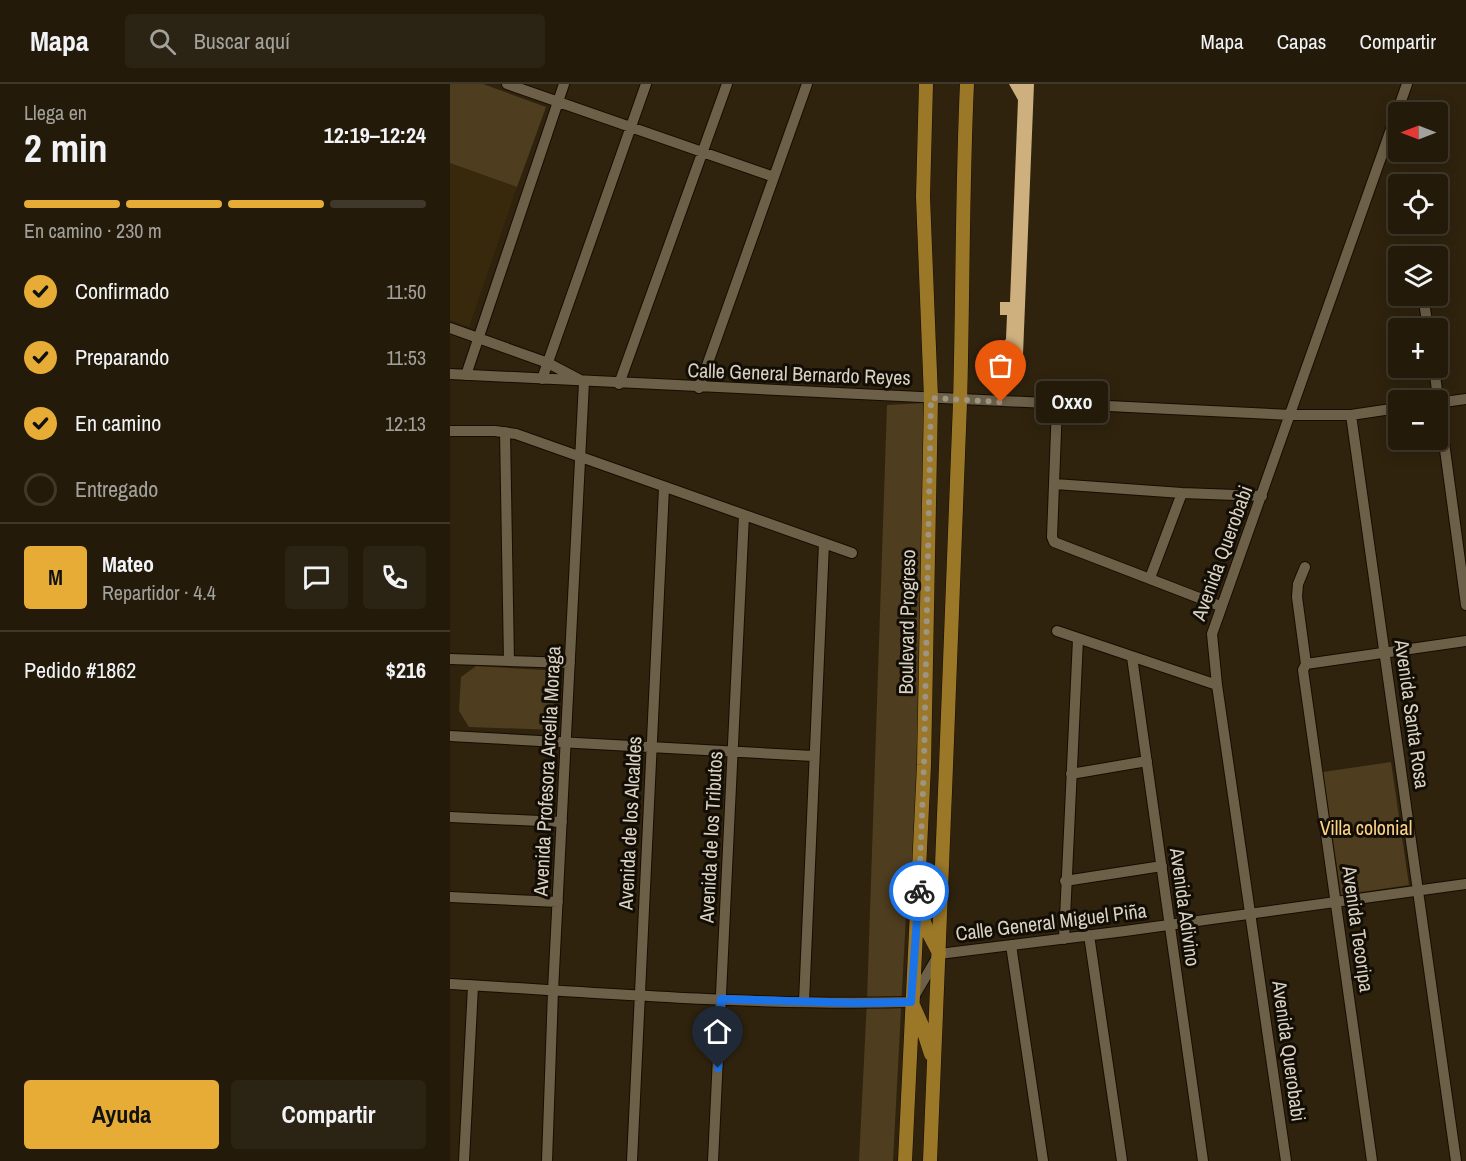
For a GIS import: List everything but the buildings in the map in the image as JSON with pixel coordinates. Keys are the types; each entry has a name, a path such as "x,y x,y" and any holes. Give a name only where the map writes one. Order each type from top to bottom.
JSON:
{"main road":[{"name":"Boulevard Progreso","path":"905,1161 924,765 931,398 923,197 926,84"},
{"path":"930,1161 960,399 967,84"},
{"path":"918,902 927,930 939,954"},
{"path":"911,1002 921,1023 934,1062"}],"street":[{"path":"507,84 774,177"},
{"path":"466,375 564,84"},
{"path":"542,379 646,84"},
{"path":"619,384 727,84"},
{"path":"699,388 807,84"},
{"name":"Avenida Querobabi","path":"1286,1161 1211,640 1220,606 1262,496 1407,84"},
{"path":"450,328 548,363 584,382"},
{"name":"Calle General Bernardo Reyes","path":"450,374 699,388 1291,415 1351,415 1388,409"},
{"name":"Avenida Profesora Arcelia Moraga","path":"547,1161 553,991 582,458 584,382"},
{"path":"1448,402 1466,399"},
{"path":"1056,405 1052,537 1057,545 1220,606"},
{"name":"Avenida Santa Rosa","path":"1351,415 1456,1161"},
{"path":"450,431 505,432 852,553"},
{"path":"505,432 509,661"},
{"path":"1445,450 1466,605"},
{"path":"1055,484 1262,496"},
{"name":"Avenida de los Alcaldes","path":"632,1161 664,488"},
{"path":"1150,578 1182,493"},
{"name":"Avenida de los Tributos","path":"713,1161 744,515"},
{"path":"804,1002 824,543"},
{"name":"Avenida Tecoripa","path":"1305,567 1298,584 1297,597 1335,902 1372,1161"},
{"path":"1056,631 1217,685"},
{"path":"1064,939 1078,639"},
{"path":"1305,665 1466,641"},
{"name":"Avenida Adivino","path":"1132,657 1203,1161"},
{"path":"450,659 570,663"},
{"path":"450,736 813,756"},
{"path":"1071,774 1147,760"},
{"path":"450,817 562,822"},
{"path":"1065,881 1162,866"},
{"name":"Calle General Miguel Piña","path":"911,1002 939,954 1466,884"},
{"path":"450,897 558,902"},
{"path":"1089,935 1122,1161"},
{"path":"1011,945 1043,1161"},
{"path":"450,984 721,999 911,1002"},
{"path":"464,1161 473,986"}],"shaded area":[{"path":"450,163 517,187 469,327 450,320"}],"green space":[{"path":"450,84 483,84 546,107 517,187 450,163"},
{"path":"925,403 923,785 906,915 893,1161 859,1161 867,1000 887,405"},
{"path":"476,666 561,671 558,730 469,727 459,711 461,677"},
{"name":"Villa colonial","path":"1391,762 1409,885 1341,895 1323,772"}],"way so far":[{"path":"919,891 924,765 931,398 1001,402"}],"place":[{"name":"Oxxo","path":"1001,402"}],"route":[{"path":"718,1068 721,999 855,1003 911,1002 919,891"}]}
